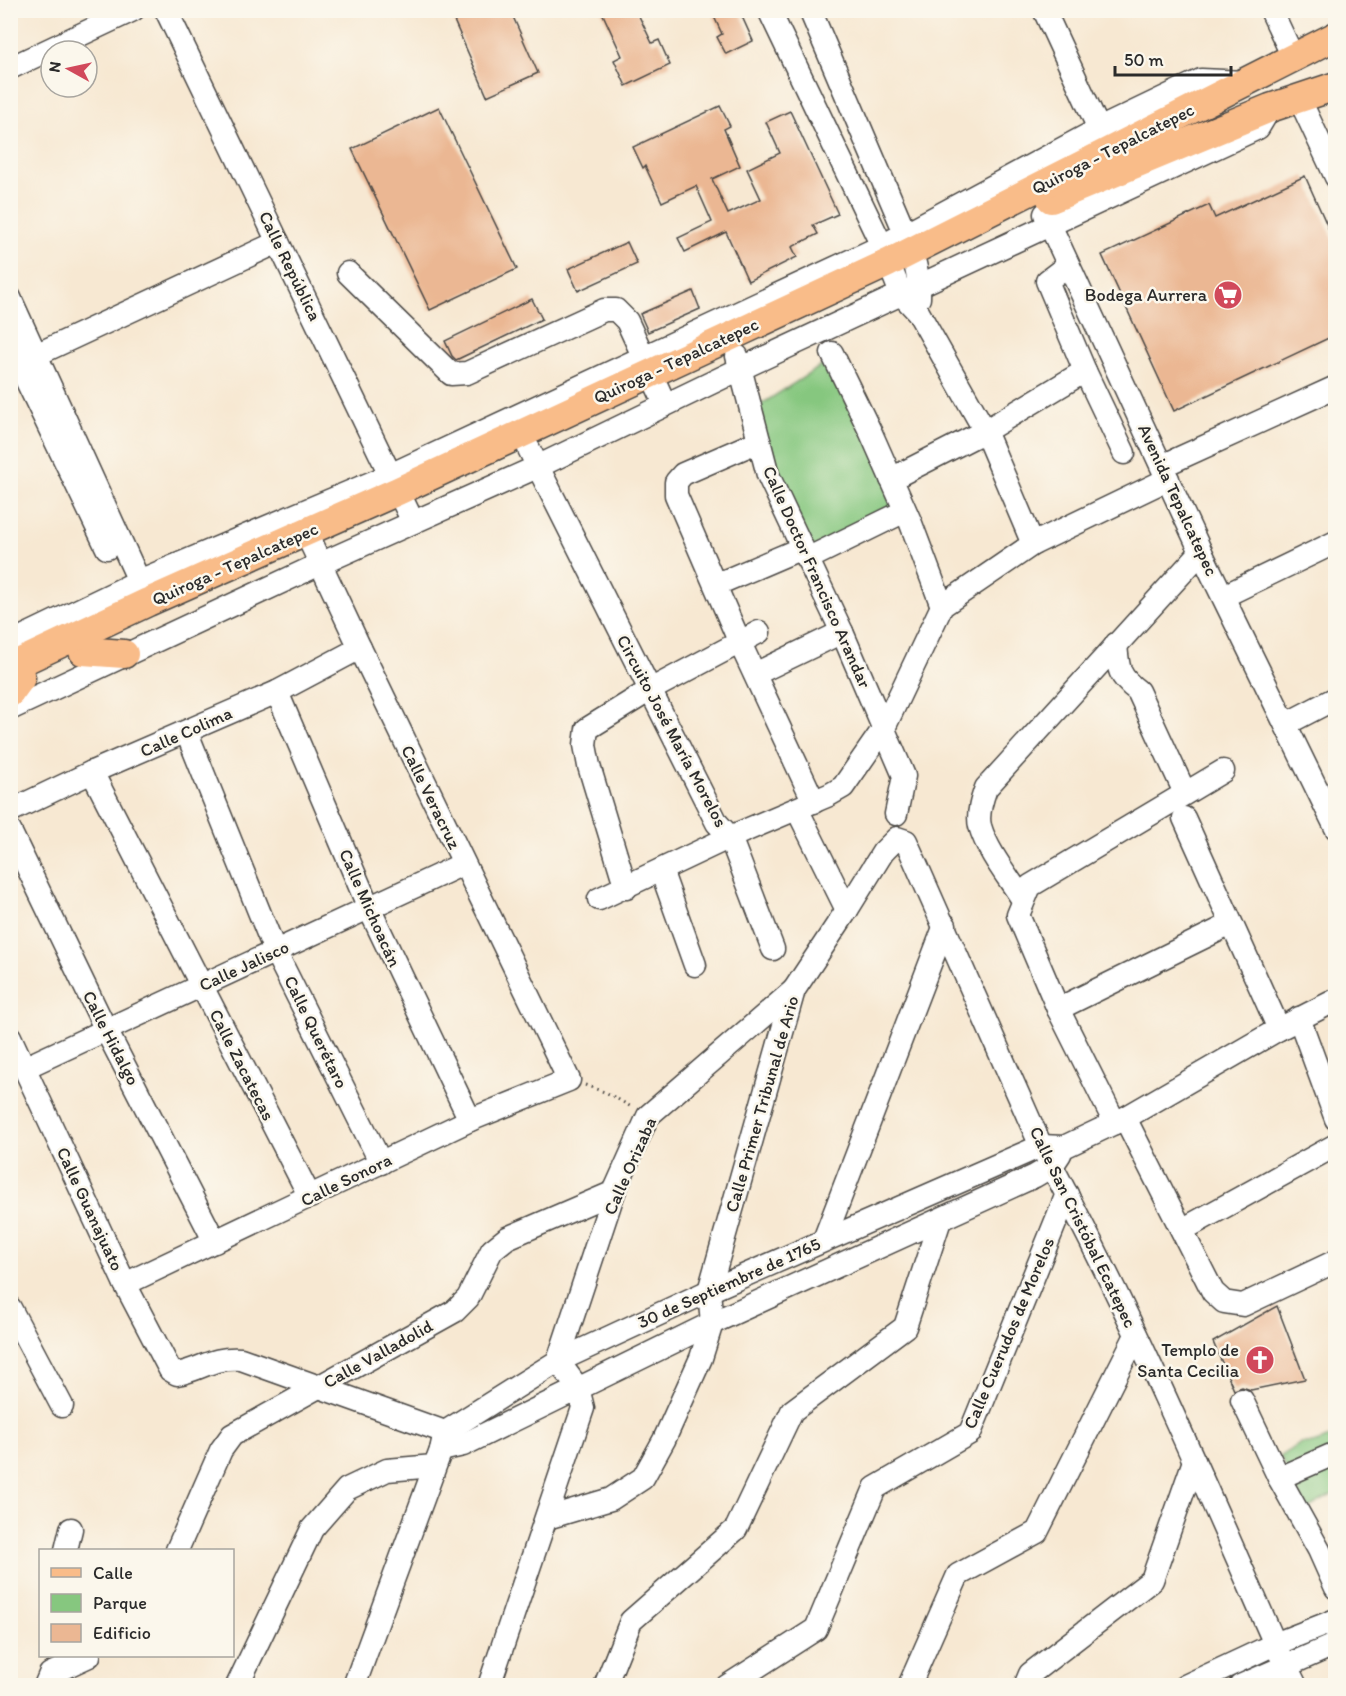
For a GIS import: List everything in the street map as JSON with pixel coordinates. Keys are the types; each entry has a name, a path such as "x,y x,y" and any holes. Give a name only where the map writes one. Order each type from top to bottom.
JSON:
{"main road":[{"name":"Quiroga - Tepalcatepec","path":"12,671 79,644 308,538 401,498 902,265 1038,197 1247,82 1319,49"},
{"path":"1319,49 1333,89"},
{"name":"Quiroga - Tepalcatepec","path":"1038,197 1270,108 1333,89"},
{"name":"Quiroga - Tepalcatepec","path":"401,498 533,458 655,381 738,362 902,265"},
{"path":"97,601 79,644 124,654"}],"street":[{"path":"10,68 133,10"},
{"name":"Calle República","path":"166,10 401,498"},
{"path":"810,10 918,312 985,431 1033,544"},
{"path":"1044,10 1099,129"},
{"path":"1271,10 1319,49"},
{"path":"778,14 902,265"},
{"path":"902,265 1038,197 1099,129 1201,80 1247,82"},
{"path":"1299,98 1335,177"},
{"name":"Avenida Tepalcatepec","path":"1038,197 1201,552 1335,828"},
{"path":"19,358 278,242"},
{"path":"1068,265 1047,281 1085,371 1124,453"},
{"path":"348,273 451,374 467,373 604,310 616,310 627,321 655,381"},
{"path":"10,298 19,358 132,584"},
{"path":"832,353 891,479 942,606 1033,544 1165,472 1335,387"},
{"name":"Calle Doctor Francisco Arandar","path":"738,362 768,475 842,632 904,776 896,814"},
{"path":"891,479 985,431 1085,371"},
{"path":"759,441 683,474 676,482 676,495 715,582 750,638 755,674 847,910"},
{"name":"Circuito José María Morelos","path":"533,458 717,824 730,837 843,787 884,728 942,606"},
{"path":"715,582 805,554 907,516"},
{"path":"12,671 97,601 132,584 308,538"},
{"path":"10,709 124,654 308,538"},
{"name":"Calle Veracruz","path":"308,538 569,1080"},
{"path":"1224,596 1335,542"},
{"path":"1201,552 986,788 979,824 1020,907 1058,1009 1182,1230 1213,1292 1224,1302 1243,1305 1335,1261"},
{"path":"755,674 842,632"},
{"path":"626,888 589,766 585,745 587,729 650,690 750,638"},
{"path":"1116,644 1118,670 1126,682 1138,691 1185,793"},
{"name":"Calle Colima","path":"10,811 92,772 187,733 277,692 360,648"},
{"name":"Calle Michoacán","path":"277,692 369,908 470,1120"},
{"path":"1286,724 1335,698"},
{"name":"Calle Querétaro","path":"187,733 275,951 381,1163"},
{"path":"1020,907 1030,886 1222,771"},
{"name":"Calle Zacatecas","path":"92,772 310,1197"},
{"path":"1184,818 1279,1029"},
{"name":"Calle Hidalgo","path":"10,831 106,1030 215,1242"},
{"path":"600,899 730,837 773,948"},
{"name":"Calle Primer Tribunal de Ario","path":"708,1291 794,990 883,852 897,838"},
{"name":"Calle San Cristóbal Ecatepec","path":"897,838 906,841 1046,1156 1136,1335 1296,1686"},
{"name":"Calle Jalisco","path":"24,1068 463,864"},
{"path":"661,870 695,965"},
{"path":"1058,1009 1231,924"},
{"path":"824,1240 945,925"},
{"name":"Calle Orizaba","path":"558,1361 614,1192 648,1116 794,990"},
{"path":"1046,1156 1120,1120 1279,1029 1335,1000"},
{"path":"1299,1018 1335,1119"},
{"name":"Calle Guanajuato","path":"10,1037 125,1284 170,1370 177,1374 213,1360 241,1359 319,1387"},
{"name":"Calle Sonora","path":"125,1284 470,1120 569,1080"},
{"path":"1182,1230 1335,1145"},
{"name":"30 de Septiembre de 1765","path":"440,1449 463,1445 712,1323 939,1221 1046,1156"},
{"name":"30 de Septiembre de 1765","path":"440,1449 558,1361 824,1240 1046,1156"},
{"name":"Calle Valladolid","path":"178,1549 221,1450 232,1435 455,1311 468,1298 492,1250 507,1238 614,1192"},
{"name":"Calle Cuerudos de Morelos","path":"728,1686 816,1629 875,1488 970,1433 1067,1194"},
{"path":"605,1686 631,1622 736,1529 792,1411 905,1327 939,1221"},
{"path":"547,1518 611,1499 643,1478 664,1440 701,1358 712,1323 708,1291"},
{"path":"10,1308 62,1406"},
{"path":"909,1686 958,1575 1037,1532 1136,1335"},
{"path":"489,1686 583,1408 578,1389 558,1361"},
{"path":"319,1387 440,1449"},
{"path":"1242,1400 1279,1478 1327,1546 1335,1588"},
{"path":"237,1686 312,1529 347,1488 440,1449"},
{"path":"354,1686 440,1449"},
{"path":"1279,1478 1335,1453"},
{"path":"1025,1686 1030,1674 1152,1580 1194,1461"},
{"path":"1185,1686 1275,1644 1335,1620"},
{"path":"1240,1686 1335,1644"},
{"path":"47,1672 86,1657"}],"path":[{"path":"569,1080 607,1093 648,1116"}],"green space":[{"path":"832,359 903,510 808,557 752,410"},
{"path":"1335,1436 1335,1493 1307,1509 1280,1457 1301,1443 1316,1443"}],"building":[{"path":"464,10 510,10 538,73 487,96 452,16"},
{"path":"601,10 636,10 652,43 659,40 670,65 626,86 614,60 622,56"},
{"path":"711,10 739,10 753,41 726,54 717,37 722,34"},
{"path":"720,106 730,126 724,129 740,166 712,179 728,214 761,199 747,169 780,153 766,122 790,111 838,214 813,225 818,234 792,247 797,257 748,281 726,232 685,252 678,238 712,222 696,186 662,202 633,147"},
{"path":"439,107 517,269 430,310 352,149"},
{"name":"Bodega Aurrera","path":"1305,176 1335,243 1335,335 1174,411 1102,255 1209,205 1215,218"},
{"path":"627,242 637,264 578,291 568,269"},
{"path":"693,291 700,309 648,332 640,314"},
{"path":"532,299 542,319 456,360 452,356 445,341"},
{"name":"Templo de Santa Cecilia","path":"1277,1306 1305,1379 1251,1390 1242,1387 1234,1390 1213,1342"}],"place":[{"name":"Bodega Aurrera","path":"1228,295"},
{"name":"Templo de Santa Cecilia","path":"1260,1360"}]}
